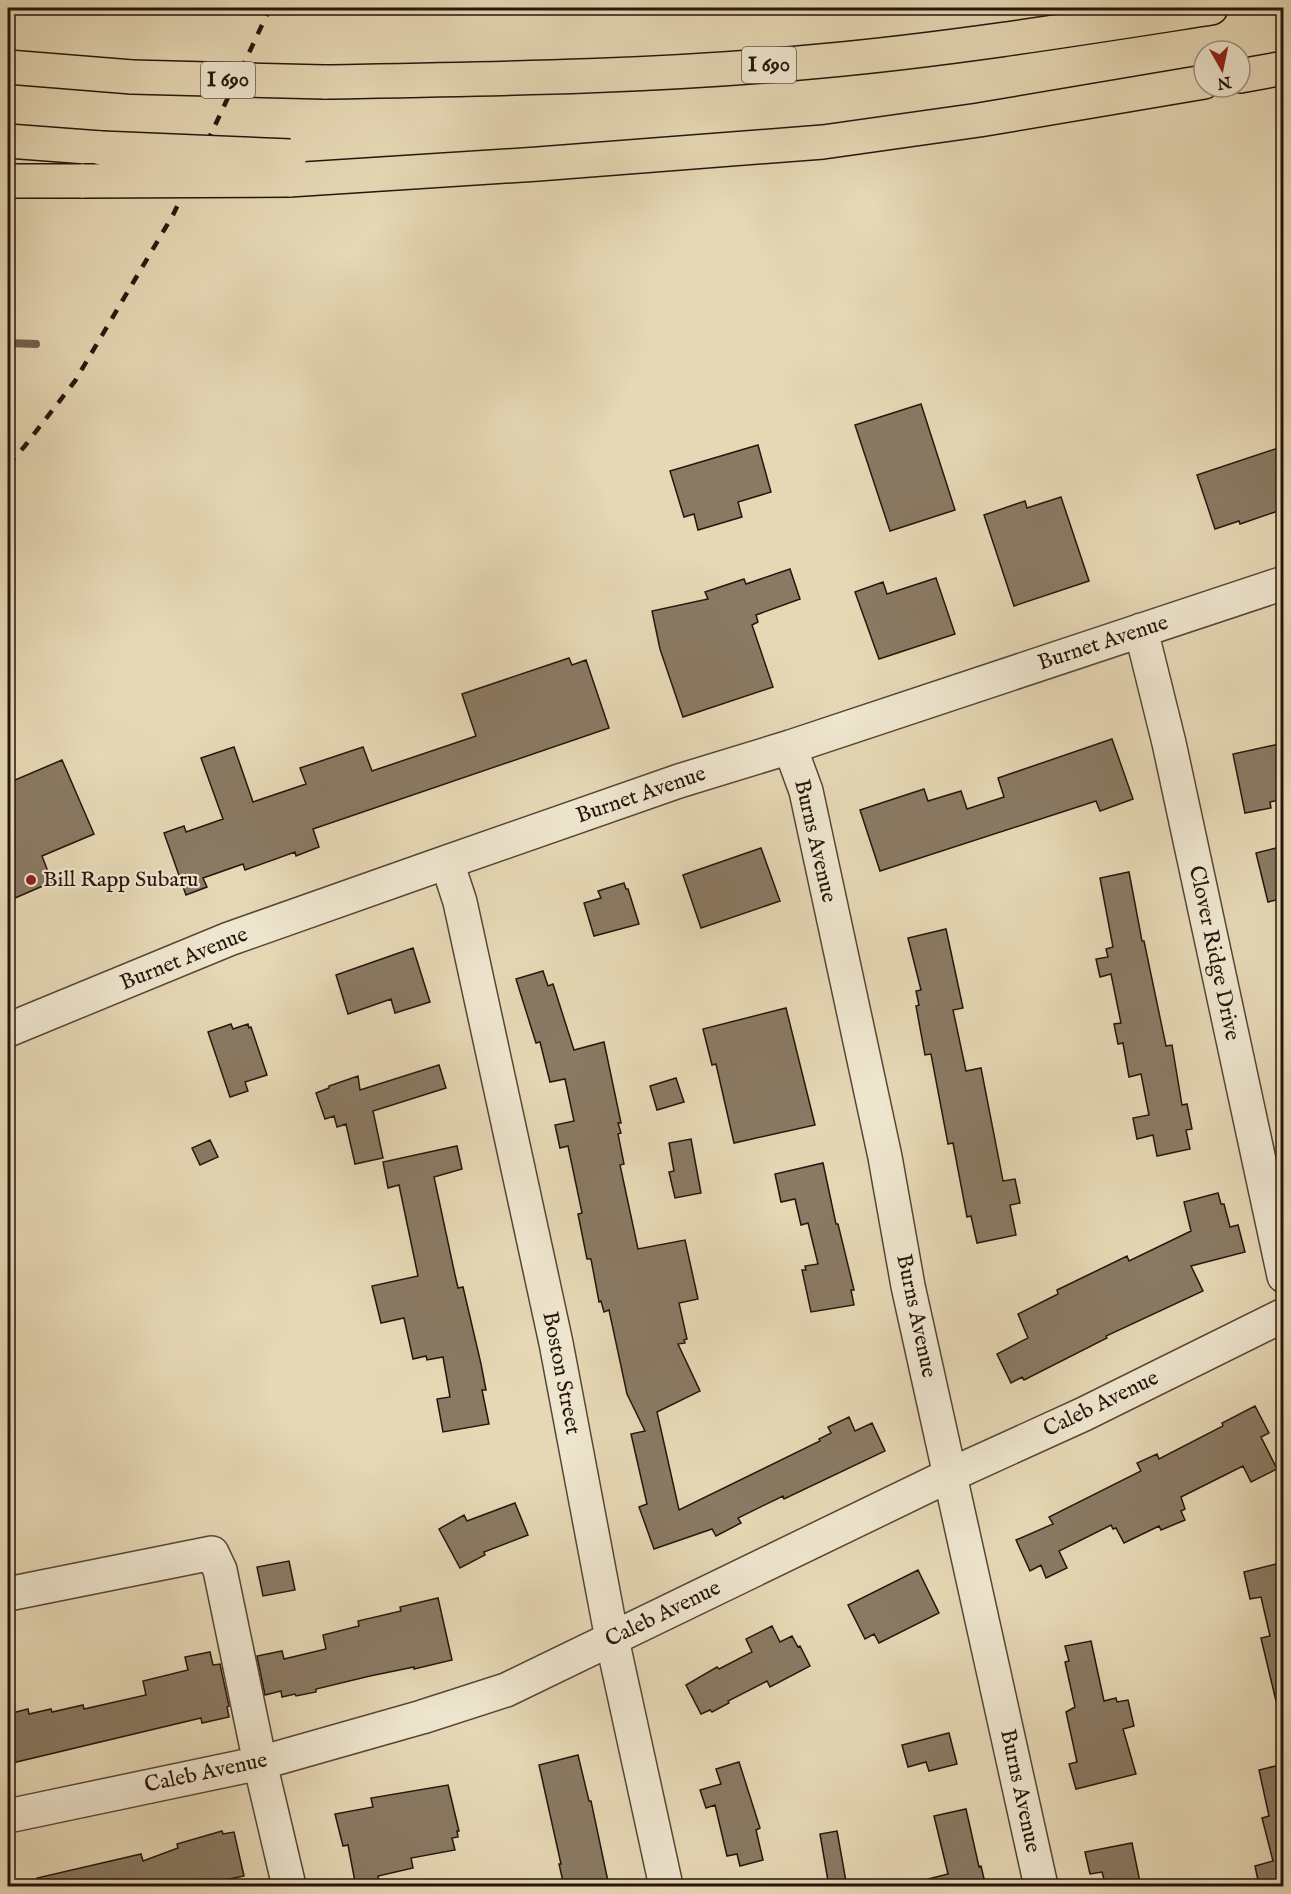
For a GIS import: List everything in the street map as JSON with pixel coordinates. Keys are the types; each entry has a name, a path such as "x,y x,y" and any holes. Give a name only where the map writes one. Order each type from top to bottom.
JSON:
{"highway":[{"name":"I 690","path":"8,67 132,77 324,82 610,76 821,62 1030,36 1211,8"},
{"path":"1252,74 1284,68"},
{"path":"8,181 84,181 289,168 538,164 823,142 979,120 1192,84"},
{"path":"8,141 101,148 289,168"}],"street":[{"name":"Burnet Avenue","path":"8,1030 229,939 447,862 679,781 790,747 1284,583"},
{"name":"Clover Ridge Drive","path":"1141,630 1171,754 1284,1276"},
{"name":"Burns Avenue","path":"790,747 806,791 885,1156 909,1286 1041,1887"},
{"name":"Boston Street","path":"447,862 460,902 556,1343 612,1639 666,1887"},
{"name":"Caleb Avenue","path":"8,1816 260,1762 422,1717 506,1690 950,1474 1084,1414 1284,1315"},
{"path":"8,1594 212,1553 220,1570 289,1887"}],"building":[{"path":"921,404 955,510 890,531 855,425"},
{"path":"758,445 771,492 738,502 742,517 698,530 694,514 684,517 670,471"},
{"path":"1284,446 1284,506 1277,508 1278,511 1240,524 1239,521 1215,529 1197,475"},
{"path":"1061,497 1089,581 1014,606 984,515 1025,501 1027,508"},
{"path":"790,569 800,599 756,615 758,622 752,625 773,687 683,717 660,649 652,611 708,599 705,592 744,579 746,584"},
{"path":"936,578 955,634 879,659 855,592 883,582 887,594"},
{"path":"569,658 572,665 586,660 609,728 313,829 319,847 296,856 295,852 245,870 243,864 203,878 207,887 186,895 164,833 184,826 186,832 223,819 201,758 234,747 253,802 306,784 300,768 363,747 372,771 476,736 462,694"},
{"path":"1112,739 1133,799 1100,811 1096,801 880,871 860,810 924,789 928,801 961,791 967,809 1004,797 998,778"},
{"path":"1284,743 1284,799 1270,802 1271,808 1245,813 1233,754"},
{"path":"62,760 94,834 42,856 52,882 8,901 8,783"},
{"path":"1284,846 1284,898 1268,902 1256,853"},
{"path":"761,848 780,901 701,928 683,875"},
{"path":"1129,872 1166,1046 1172,1045 1182,1105 1187,1104 1192,1129 1186,1130 1190,1149 1157,1156 1153,1135 1137,1139 1133,1118 1149,1115 1141,1074 1129,1077 1123,1043 1118,1044 1114,1024 1121,1023 1111,974 1100,977 1096,959 1108,957 1106,949 1113,947 1100,878"},
{"path":"624,883 639,924 594,936 584,903 601,898 598,891"},
{"path":"946,929 963,1008 953,1010 966,1071 981,1068 1003,1181 1015,1179 1020,1203 1010,1205 1016,1235 977,1243 971,1216 967,1217 953,1143 948,1144 931,1054 925,1055 916,1006 919,1005 916,991 921,990 908,938"},
{"path":"413,948 430,1002 395,1013 391,999 348,1014 336,975"},
{"path":"543,971 548,986 553,984 574,1050 604,1042 621,1123 618,1123 621,1133 618,1134 624,1164 620,1165 638,1249 685,1240 698,1299 679,1303 687,1339 684,1340 685,1343 678,1344 700,1391 657,1412 679,1510 820,1441 819,1439 831,1433 828,1427 849,1417 855,1431 872,1423 885,1451 738,1518 741,1523 716,1536 712,1529 654,1549 639,1507 647,1504 631,1434 645,1431 627,1394 609,1310 604,1312 601,1301 599,1302 591,1259 587,1259 578,1214 582,1213 568,1146 560,1148 555,1125 574,1121 565,1079 550,1082 540,1042 536,1043 516,979"},
{"path":"786,1008 815,1125 734,1143 716,1064 712,1065 703,1029"},
{"path":"231,1024 233,1029 248,1024 249,1028 251,1027 267,1075 245,1082 248,1091 230,1097 208,1032"},
{"path":"439,1065 446,1088 373,1111 383,1158 355,1164 346,1124 337,1127 334,1116 325,1119 316,1093 358,1076 360,1090"},
{"path":"676,1078 684,1102 657,1110 650,1086"},
{"path":"691,1139 701,1193 675,1198 669,1172 674,1171 669,1143"},
{"path":"210,1140 218,1157 200,1165 192,1148"},
{"path":"457,1146 462,1169 434,1177 458,1288 463,1287 481,1364 486,1390 482,1390 489,1424 443,1432 437,1399 450,1397 443,1357 427,1360 426,1356 413,1359 404,1318 381,1323 372,1286 418,1276 399,1185 388,1188 383,1162"},
{"path":"823,1163 836,1224 838,1224 854,1290 851,1290 854,1305 811,1312 802,1270 806,1270 805,1266 818,1264 808,1223 801,1225 795,1199 781,1202 775,1174"},
{"path":"1218,1193 1221,1204 1224,1204 1230,1227 1238,1225 1245,1252 1191,1266 1203,1291 1106,1336 1107,1338 1024,1380 1022,1377 1011,1383 997,1354 1028,1338 1018,1314 1058,1294 1057,1290 1127,1256 1129,1261 1191,1231 1184,1202"},
{"path":"1255,1406 1269,1433 1261,1437 1277,1469 1251,1482 1243,1466 1181,1497 1185,1509 1181,1511 1185,1520 1161,1530 1159,1526 1124,1543 1116,1528 1113,1529 1111,1525 1059,1551 1067,1568 1046,1578 1041,1565 1030,1571 1016,1540 1053,1524 1049,1517 1141,1471 1137,1463 1157,1454 1159,1459 1223,1426 1222,1423"},
{"path":"515,1503 528,1535 484,1552 485,1555 460,1568 439,1529 464,1515 467,1521"},
{"path":"289,1561 295,1590 263,1596 257,1567"},
{"path":"1284,1562 1284,1700 1276,1701 1261,1638 1270,1636 1261,1597 1250,1599 1244,1572"},
{"path":"918,1570 939,1613 879,1643 874,1634 865,1639 848,1605"},
{"path":"438,1598 452,1660 370,1676 296,1696 295,1694 282,1697 281,1691 265,1695 257,1656 282,1651 284,1659 326,1649 323,1635 359,1626 358,1621 401,1611 400,1607"},
{"path":"772,1626 780,1642 792,1636 810,1666 770,1687 767,1681 712,1712 710,1710 701,1714 686,1685 717,1667 719,1669 752,1652 746,1639"},
{"path":"1091,1641 1104,1701 1116,1698 1117,1702 1128,1700 1134,1726 1123,1729 1136,1774 1076,1789 1069,1764 1077,1762 1066,1712 1075,1707 1065,1662 1069,1661 1065,1646"},
{"path":"210,1652 213,1665 220,1664 229,1706 227,1707 229,1717 202,1723 201,1718 8,1764 8,1714 28,1709 29,1714 51,1709 52,1712 83,1705 84,1709 146,1695 143,1681 188,1670 185,1657"},
{"path":"949,1733 957,1764 929,1771 926,1762 908,1767 902,1745"},
{"path":"578,1755 589,1801 591,1801 609,1886 564,1886 539,1765"},
{"path":"739,1762 760,1828 756,1830 763,1860 740,1866 737,1854 727,1856 715,1805 706,1808 700,1790 721,1784 716,1769"},
{"path":"1284,1764 1284,1880 1259,1885 1255,1866 1273,1861 1262,1818 1269,1816 1259,1770"},
{"path":"448,1785 459,1831 457,1831 458,1837 452,1838 455,1850 411,1858 413,1868 378,1876 379,1883 356,1887 348,1845 343,1846 335,1814 373,1807 371,1798"},
{"path":"966,1809 979,1867 981,1866 986,1887 929,1887 928,1879 948,1874 934,1816"},
{"path":"222,1831 223,1834 234,1832 244,1876 210,1883 211,1887 37,1887 37,1878 141,1854 143,1861 178,1848 177,1844"},
{"path":"837,1831 847,1887 829,1887 820,1834"},
{"path":"1132,1843 1141,1887 1106,1887 1102,1872 1090,1874 1085,1852"}],"waterway":[{"path":"8,343 36,344"}],"railway":[{"path":"8,465 75,381 173,215 270,8"}],"place":[{"name":"Bill Rapp Subaru","path":"31,880"}]}
